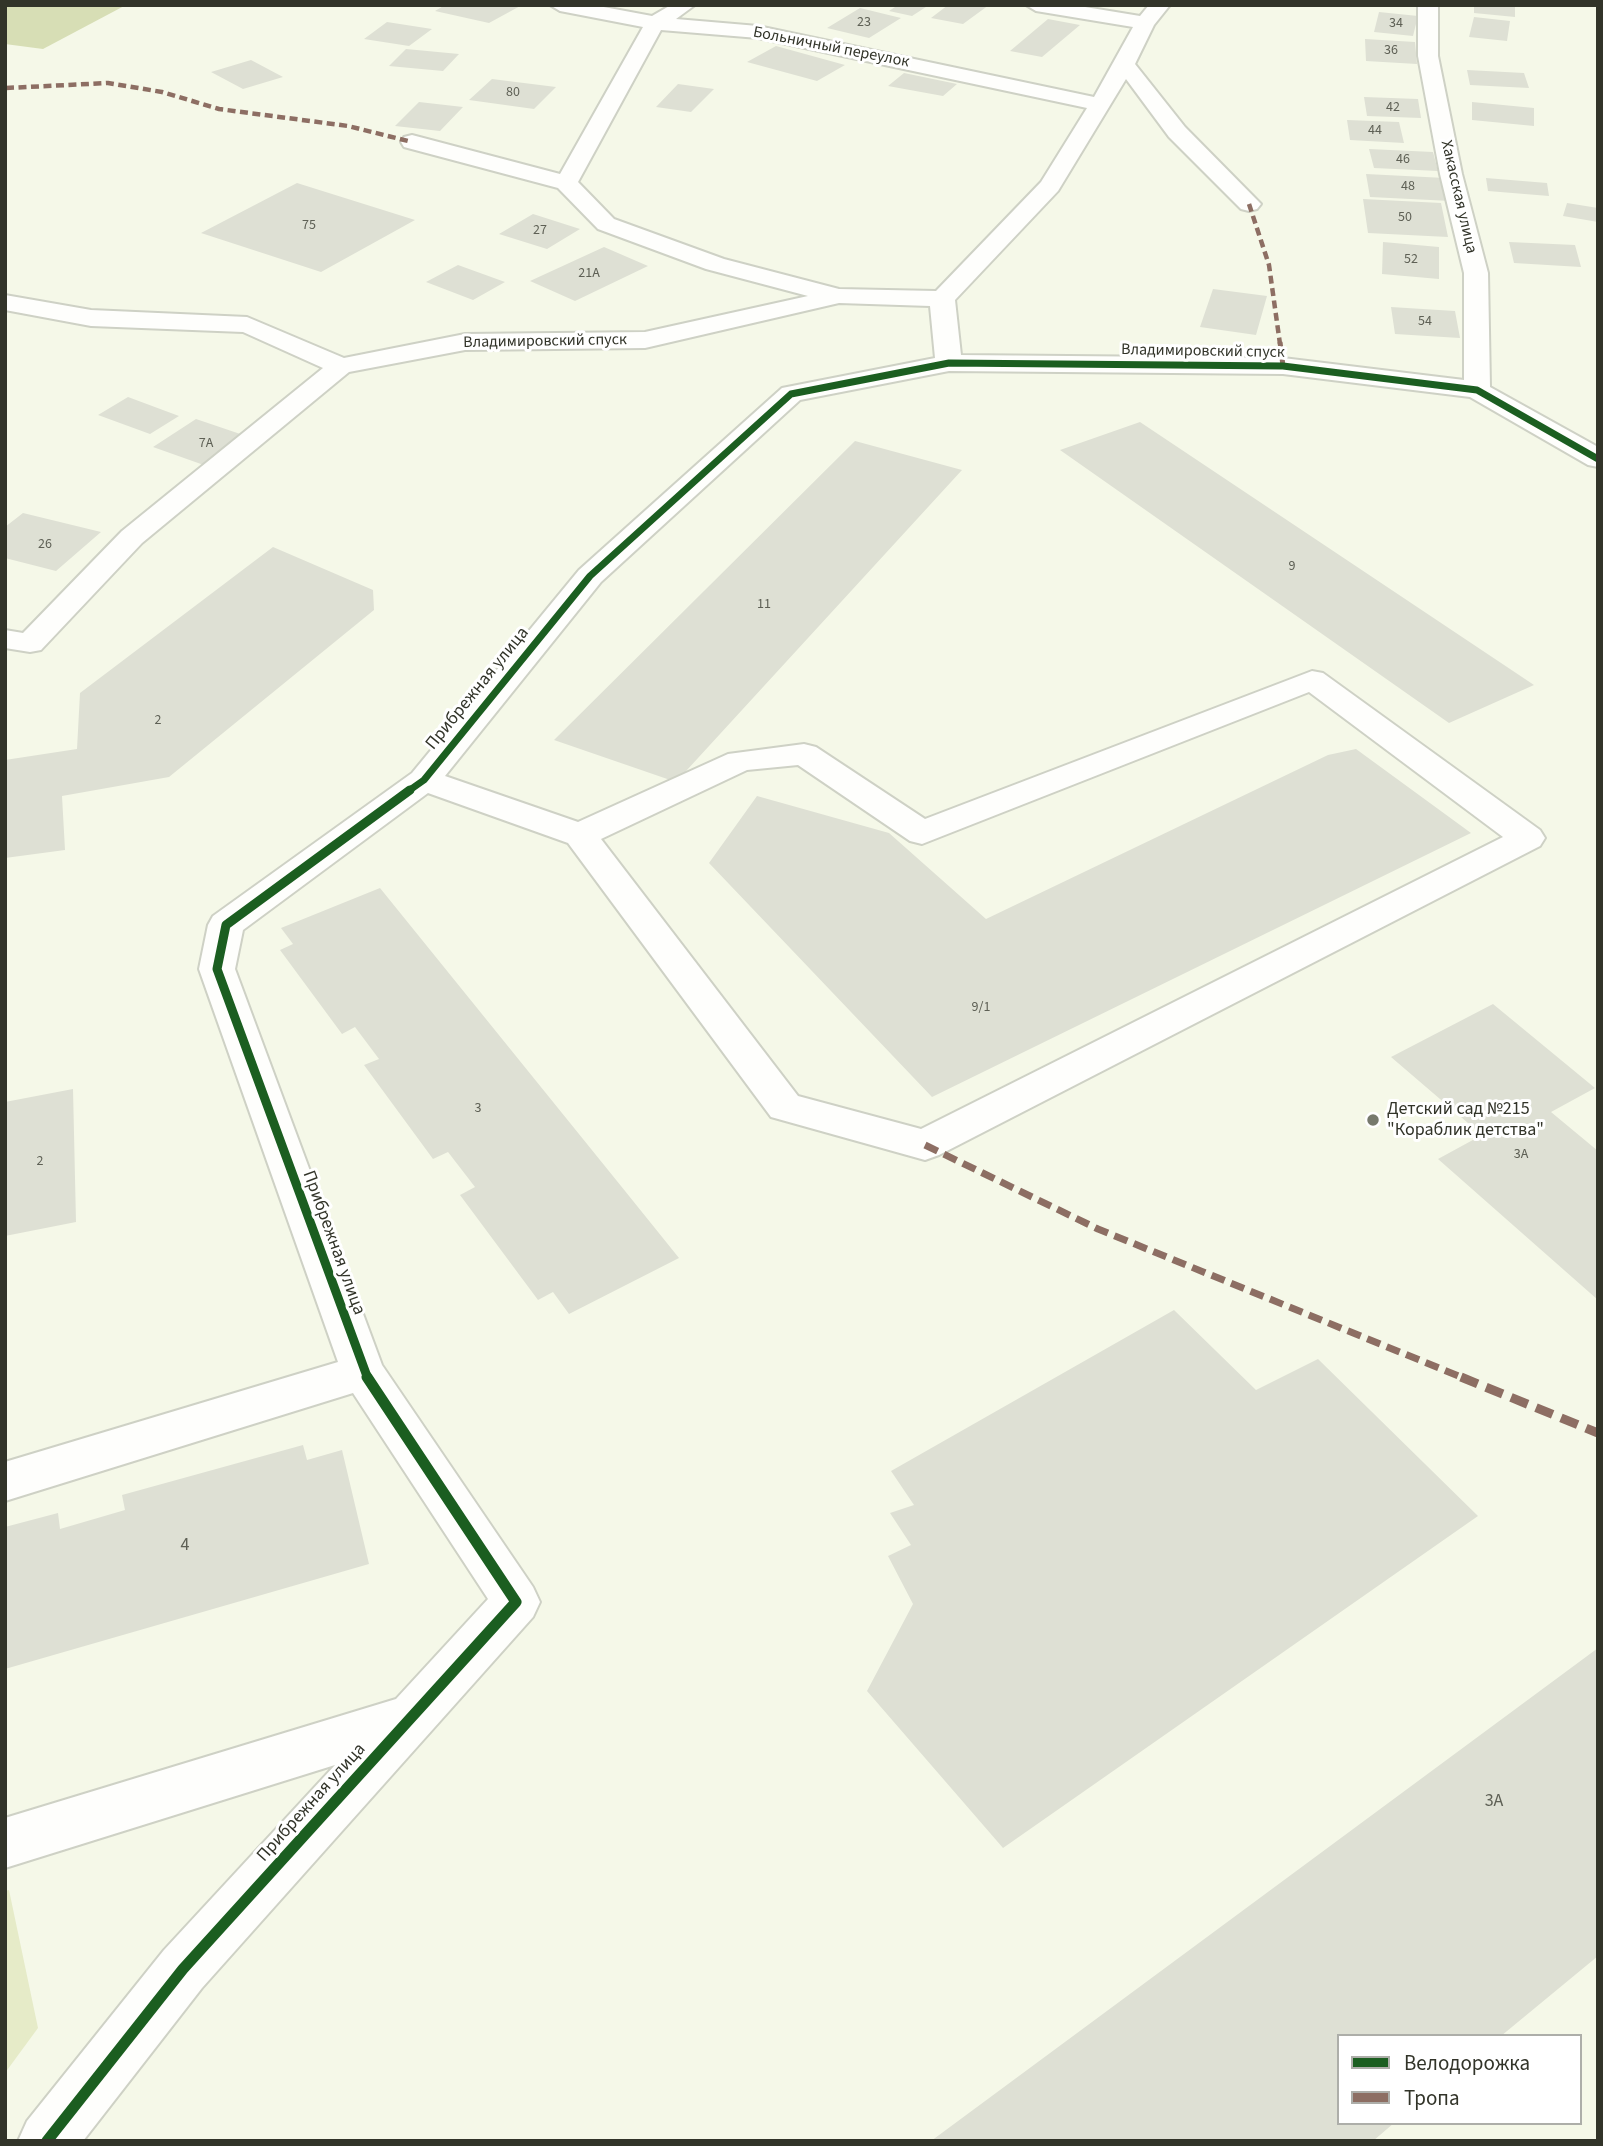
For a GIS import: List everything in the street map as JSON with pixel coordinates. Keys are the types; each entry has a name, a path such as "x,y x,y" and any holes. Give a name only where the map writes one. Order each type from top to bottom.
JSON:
{"street":[{"name":"Больничный переулок","path":"560,5 655,23 758,32 1099,104"},
{"path":"566,183 655,23 685,5"},
{"path":"1037,5 1145,23"},
{"path":"412,142 566,183 606,224 715,264 839,296 942,299 1050,186 1125,64 1145,23 1160,5"},
{"name":"Хакасская улица","path":"1428,5 1428,56 1451,174 1476,272 1477,390"},
{"path":"1125,64 1177,132 1249,204"},
{"name":"Владимировский спуск","path":"341,366 466,342 645,340 839,296"},
{"path":"942,299 949,363"},
{"path":"5,302 91,318 247,325 341,366 132,537 30,643 5,639"},
{"name":"Владимировский спуск","path":"791,394 949,363 1283,366 1477,390 1598,459"},
{"name":"Прибрежная улица","path":"47,2141 183,1969 516,1602 363,1372 217,969 226,925 424,780 590,576 791,394"},
{"path":"424,780 580,835 785,1108 925,1145 1528,838 1312,680 922,833 804,754 740,761 580,835"},
{"path":"5,1482 363,1372"},
{"path":"5,1843 411,1717"}],"green space":[{"path":"5,5 126,5 43,49 5,44"},
{"path":"9,1890 38,2028 5,2073 5,1891"}],"building":[{"path":"445,5 522,5 489,23 435,11"},
{"path":"898,5 929,5 912,16 889,11"},
{"path":"948,5 989,5 963,24 931,18"},
{"path":"1474,5 1515,5 1515,17 1474,13"},
{"path":"860,8 901,18 869,38 827,28"},
{"path":"1379,12 1418,16 1413,36 1374,32"},
{"path":"1474,17 1510,21 1507,41 1469,37"},
{"path":"1048,19 1080,25 1042,57 1010,51"},
{"path":"387,22 432,29 409,46 364,39"},
{"path":"1365,39 1415,42 1417,64 1366,61"},
{"path":"776,46 845,65 817,81 747,62"},
{"path":"406,49 459,54 443,71 389,66"},
{"path":"251,60 283,77 243,89 211,72"},
{"path":"1467,70 1524,73 1529,88 1470,85"},
{"path":"904,73 957,84 943,96 888,86"},
{"path":"492,79 556,87 534,109 469,100"},
{"path":"678,84 714,89 691,112 656,107"},
{"path":"1364,97 1418,99 1421,118 1367,116"},
{"path":"419,102 463,107 440,131 395,126"},
{"path":"1472,102 1534,108 1534,126 1472,120"},
{"path":"1347,120 1399,122 1404,143 1350,140"},
{"path":"1369,149 1433,152 1438,171 1374,168"},
{"path":"1366,174 1445,178 1451,201 1370,197"},
{"path":"1486,178 1547,183 1549,196 1488,191"},
{"path":"297,183 415,220 321,272 201,233"},
{"path":"1363,199 1441,203 1448,237 1368,233"},
{"path":"1567,203 1598,208 1598,222 1563,216"},
{"path":"533,214 580,229 547,249 499,234"},
{"path":"1383,242 1439,247 1439,279 1382,274"},
{"path":"1509,242 1575,245 1581,267 1514,263"},
{"path":"604,247 648,266 575,301 530,281"},
{"path":"458,265 505,282 473,300 426,282"},
{"path":"1213,289 1267,296 1256,335 1200,327"},
{"path":"1391,307 1455,311 1460,338 1395,334"},
{"path":"128,397 179,416 150,434 98,415"},
{"path":"196,419 258,440 215,469 153,447"},
{"path":"1140,422 1534,685 1449,723 1060,450"},
{"path":"855,441 962,470 676,782 554,740"},
{"path":"23,513 101,532 56,571 5,558 5,527"},
{"path":"273,547 373,590 374,610 169,777 62,796 65,850 5,858 5,760 77,749 80,693"},
{"path":"1356,749 1471,833 932,1097 709,863 757,796 889,833 986,919 1328,755"},
{"path":"380,888 679,1258 569,1314 553,1292 538,1300 460,1195 475,1187 448,1152 433,1159 364,1065 379,1059 355,1027 342,1034 280,950 293,944 281,928"},
{"path":"1493,1004 1595,1088 1551,1112 1598,1151 1598,1300 1438,1159 1482,1135 1391,1057"},
{"path":"73,1089 76,1222 5,1236 5,1102"},
{"path":"1174,1310 1256,1390 1318,1359 1478,1516 1003,1848 867,1691 913,1604 888,1556 911,1545 890,1513 914,1505 891,1471"},
{"path":"303,1445 307,1460 342,1450 369,1564 5,1669 5,1527 58,1513 60,1529 125,1510 122,1495"},
{"path":"1598,1648 1598,1956 1503,2034 1337,2034 1337,2125 1392,2125 1373,2141 931,2141"}],"marked path":[{"path":"6,88 108,83 162,92 219,109 348,126 412,142"},
{"path":"1249,204 1269,265 1283,366"},
{"path":"925,1145 1098,1229 1598,1433"}],"cycle path":[{"path":"47,2141 183,1969 516,1602 363,1372 217,969 226,925 424,780 590,576 791,394 949,363 1283,366 1477,390 1598,459"}],"place":[{"name":"Детский сад №215 \"Кораблик детства\"","path":"1373,1120"}]}
